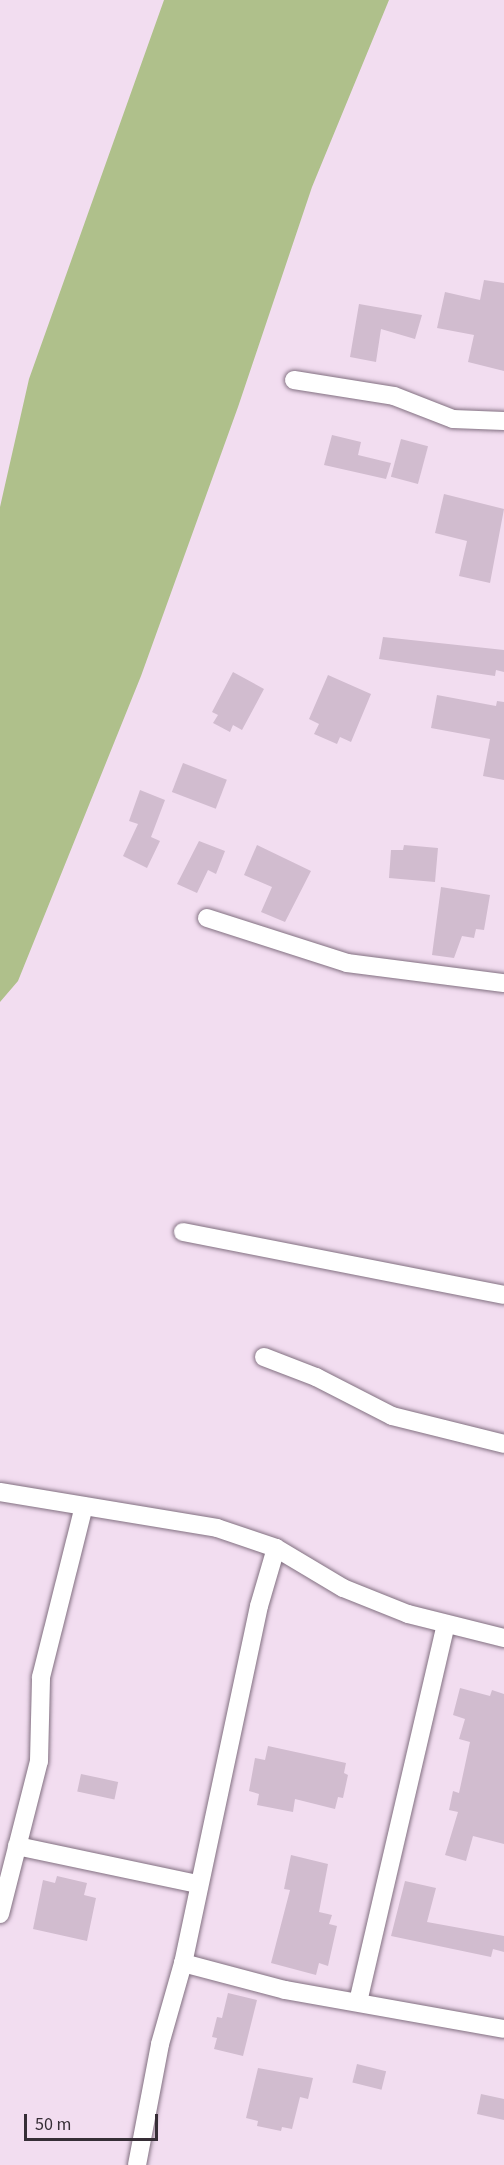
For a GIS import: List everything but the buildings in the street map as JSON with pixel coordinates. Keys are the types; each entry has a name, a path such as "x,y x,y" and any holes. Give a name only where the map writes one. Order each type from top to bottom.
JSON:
{"street":[{"path":"294,380 394,396 453,419 504,422"},
{"path":"207,918 347,963 504,983"},
{"path":"183,1232 504,1295"},
{"path":"264,1357 316,1377 392,1416 504,1444"},
{"path":"0,1492 218,1528 276,1548 343,1588 446,1625 504,1638"},
{"path":"0,1914 39,1761 41,1677 84,1506"},
{"path":"137,2165 160,2044 183,1963 260,1598 276,1548"},
{"path":"358,2002 446,1625"},
{"path":"17,1846 198,1884"},
{"path":"183,1963 285,1990 504,2030"}],"green space":[{"path":"164,0 389,0 312,187 238,407 141,676 18,981 0,1002 0,507 29,379"}]}
